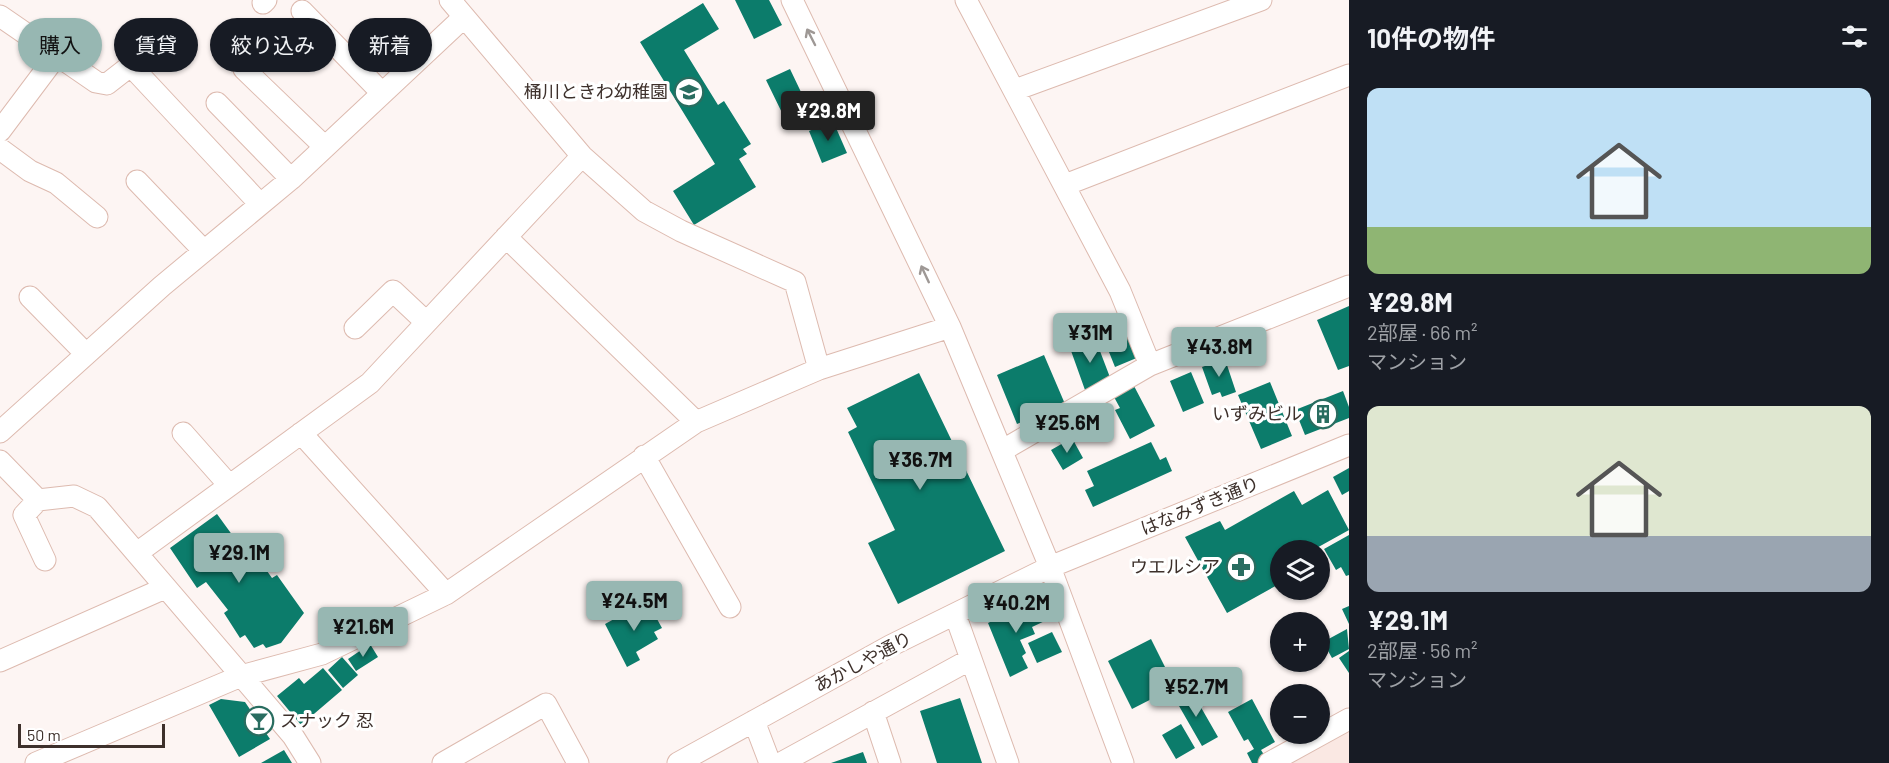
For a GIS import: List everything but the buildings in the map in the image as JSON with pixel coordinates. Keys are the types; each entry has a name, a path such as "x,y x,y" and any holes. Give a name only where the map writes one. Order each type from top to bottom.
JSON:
{"street":[{"path":"450,0 543,114 582,156 644,211 681,231 795,282 819,369"},
{"path":"792,0 950,327 1050,567 1123,763"},
{"path":"966,0 1120,291 1150,365"},
{"path":"1015,90 1261,0"},
{"path":"302,11 382,93"},
{"path":"0,16 18,28"},
{"path":"0,432 204,251 291,179 464,17"},
{"path":"82,72 96,82 106,84 132,67 260,204"},
{"path":"0,130 44,72"},
{"path":"247,72 324,147"},
{"path":"1065,185 1349,75"},
{"path":"217,103 291,179"},
{"path":"0,149 30,171 56,183 97,217"},
{"path":"137,552 370,383 582,156"},
{"path":"137,181 204,251"},
{"path":"506,237 696,422"},
{"path":"1003,450 1150,365 1349,286"},
{"path":"355,328 393,291 426,322"},
{"path":"30,297 86,354"},
{"path":"36,763 241,676 322,654 446,594 696,422 819,369 950,327"},
{"path":"183,433 230,485"},
{"path":"301,433 446,594"},
{"name":"はなみずき通り","path":"1050,567 1349,445"},
{"path":"645,456 730,607"},
{"path":"0,461 38,500"},
{"path":"45,561 24,515 38,500 74,496 97,507 293,736 310,763"},
{"name":"あかしや通り","path":"678,763 890,646 1050,567"},
{"path":"0,661 165,588"},
{"path":"955,614 1008,763"},
{"path":"781,763 971,659"},
{"path":"443,763 546,704 578,763"},
{"path":"873,712 890,763"},
{"path":"1269,763 1349,719"},
{"path":"754,721 770,763"}],"shaded area":[{"path":"1349,731 1349,763 1290,763 1325,744 1330,744 1330,741"}],"place":[{"name":"桶川ときわ幼稚園","path":"689,92"},
{"name":"いずみビル","path":"1323,414"},
{"name":"ウエルシア","path":"1241,567"},
{"name":"スナック 忍","path":"259,721"}]}
